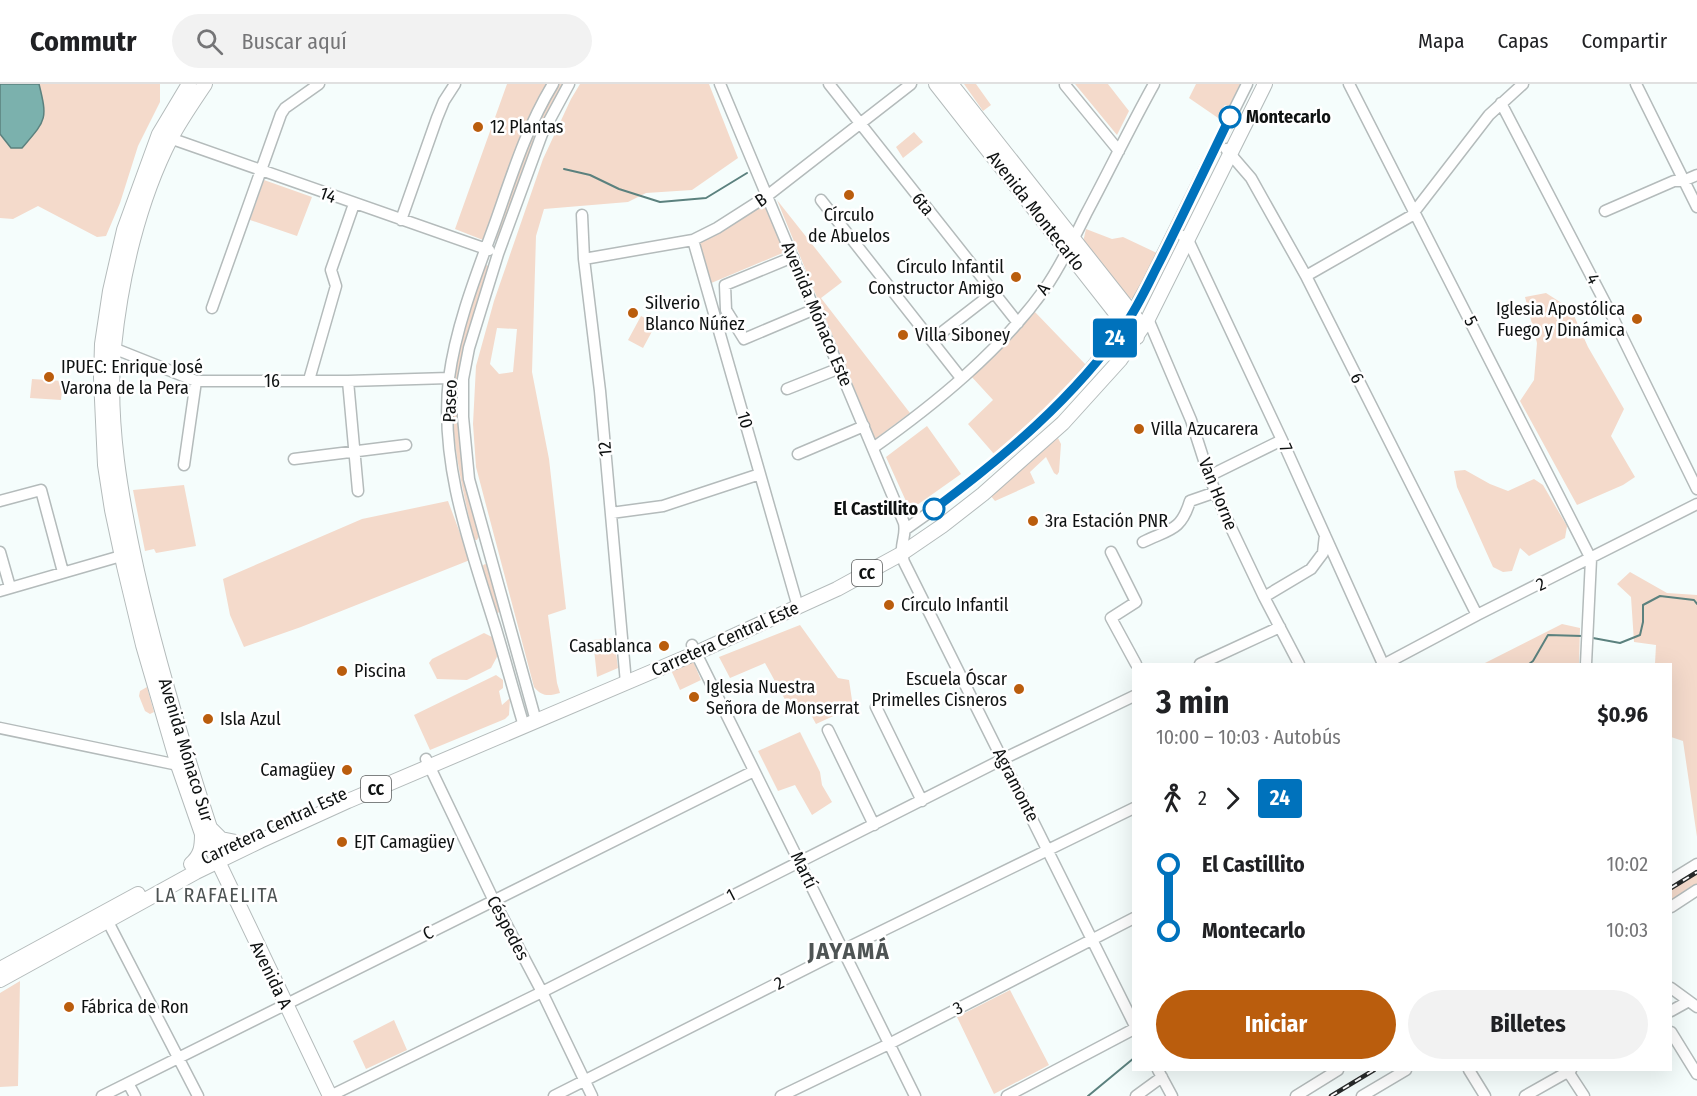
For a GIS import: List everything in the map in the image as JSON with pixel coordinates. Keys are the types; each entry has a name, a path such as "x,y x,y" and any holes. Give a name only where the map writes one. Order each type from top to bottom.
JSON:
{"main road":[{"name":"Avenida Mónaco Sur","path":"148,644 122,504 108,346 110,291 124,230 189,84"},
{"name":"Avenida Mónaco Sur","path":"165,137 205,84"},
{"name":"Avenida Montecarlo","path":"936,84 1136,325"},
{"name":"Avenida Montecarlo","path":"951,84 1071,246"},
{"name":"Carretera Central Este","path":"1229,151 1257,84"},
{"name":"Carretera Central Este","path":"0,969 105,917 215,857 316,815 529,719 837,589 901,550 979,488 1051,424 1098,377 1136,325 1186,238 1265,84"},
{"name":"Avenida Mónaco Sur","path":"108,346 101,378 105,465 122,556 184,766 206,831 214,843 215,857"},
{"name":"Carretera Central Este","path":"694,649 901,550"},
{"name":"Carretera Central Este","path":"0,980 191,864 215,857 236,842 301,812 428,763"},
{"path":"191,864 202,847 206,831 221,839 236,842"},
{"name":"Avenida A","path":"215,857 330,1096"}],"street":[{"path":"212,308 275,127 285,108 319,84"},
{"path":"401,220 437,118 455,84"},
{"name":"Paseo","path":"529,719 472,554 458,500 450,455 447,407 449,378 457,336 485,249 533,122 553,84"},
{"name":"Paseo","path":"529,719 468,469 463,417 463,379 469,348 498,254 542,134 569,84"},
{"name":"Avenida Mónaco Este","path":"720,84 906,529"},
{"name":"6ta","path":"829,84 1018,323"},
{"name":"B","path":"584,259 693,240 717,228 767,196 911,84"},
{"name":"A","path":"873,448 917,417 993,349 1018,323 1044,289 1071,246 1154,84"},
{"path":"901,550 906,529 981,474 1042,419 1136,325 1172,237 1247,84"},
{"name":"5","path":"1349,84 1591,559"},
{"path":"1306,276 1411,216 1489,115 1523,84"},
{"path":"1635,84 1697,207"},
{"path":"1065,85 1119,151"},
{"name":"4","path":"1502,103 1611,314 1697,489"},
{"name":"14","path":"165,137 498,254"},
{"name":"6","path":"1229,151 1251,178 1306,276 1477,615"},
{"path":"1605,211 1674,181 1683,181 1697,175"},
{"path":"821,200 961,378"},
{"path":"309,380 336,286 330,270 354,204"},
{"name":"12","path":"582,215 584,259 600,391 625,679"},
{"name":"7","path":"1186,238 1282,440 1384,663"},
{"name":"10","path":"693,240 796,600"},
{"path":"793,257 725,285 726,310 744,339 815,309"},
{"path":"932,340 994,292"},
{"path":"717,320 726,310"},
{"name":"Van Horne","path":"1136,325 1191,420 1216,492 1264,597 1298,663"},
{"name":"16","path":"108,346 196,381 348,381 449,378"},
{"path":"787,389 840,368"},
{"path":"184,465 196,381"},
{"path":"348,381 358,491"},
{"path":"798,454 864,426"},
{"path":"1209,476 1282,440"},
{"path":"294,459 406,445"},
{"path":"611,513 663,506 760,474"},
{"path":"0,501 41,490 63,572"},
{"path":"1143,542 1178,525 1185,518 1190,501 1216,492"},
{"name":"2","path":"1386,663 1697,504"},
{"path":"1311,569 1323,553 1325,535"},
{"path":"472,554 487,547"},
{"name":"Agramonte","path":"901,550 1132,1020"},
{"path":"0,552 5,589 122,556"},
{"path":"1111,552 1136,602 1111,618 1135,663"},
{"path":"1264,597 1334,556"},
{"path":"1586,663 1591,559"},
{"path":"1202,663 1280,627"},
{"name":"Martí","path":"694,649 915,1096"},
{"name":"1","path":"330,1096 542,992 1003,759 1132,697"},
{"path":"876,707 922,801"},
{"path":"0,728 184,766"},
{"path":"828,730 874,825"},
{"name":"Céspedes","path":"428,763 592,1096"},
{"name":"C","path":"102,1096 754,771"},
{"name":"2","path":"554,1096 843,950 1132,809"},
{"path":"1672,879 1697,864"},
{"path":"1672,906 1697,890"},
{"path":"105,917 198,1096"},
{"name":"3","path":"781,1096 889,1044 1132,919"},
{"path":"1672,989 1693,1004"},
{"path":"1672,1011 1693,1004"},
{"path":"1007,1096 1132,1030"},
{"path":"1672,1034 1697,1074"},
{"path":"1296,1096 1336,1071"},
{"path":"1362,1096 1404,1071"},
{"path":"1470,1071 1485,1096"},
{"path":"1525,1096 1566,1071"},
{"path":"1569,1071 1584,1096"},
{"path":"1136,1096 1160,1073 1172,1096"},
{"path":"128,1083 135,1096"}],"shaded area":[{"path":"39,84 160,84 160,102 138,146 120,203 106,236 97,237 38,206 13,219 0,218 0,134 22,148 36,131 44,113"},
{"path":"507,84 546,84 483,240 455,229"},
{"path":"556,84 564,84 535,140 500,239 497,240 495,238 526,149"},
{"path":"580,84 709,84 738,158 692,190 646,193 628,202 544,209 536,236 532,372 549,459 566,609 548,615 560,693 549,695 540,693 534,687 476,467 473,424 476,366 494,301 543,159","holes":["497,328 517,329 513,372 499,374 490,364"]},
{"path":"964,84 976,84 991,105 983,111"},
{"path":"1075,84 1108,84 1129,111 1117,135"},
{"path":"1196,84 1240,84 1229,107 1225,105 1220,112 1224,115 1221,120 1189,98"},
{"path":"914,132 923,142 903,158 896,147"},
{"path":"264,180 312,197 297,236 250,220"},
{"path":"777,200 842,282 821,298 910,413 875,439"},
{"path":"764,205 785,252 709,284 699,244"},
{"path":"1086,229 1112,239 1123,237 1159,254 1136,297 1129,299 1083,242"},
{"path":"487,265 489,268 459,413 463,470 479,536 477,540 474,540 457,459 453,397 456,362 462,334 484,266"},
{"path":"1546,293 1571,309 1588,347 1624,409 1611,436 1635,477 1623,485 1577,505 1520,401 1534,380 1537,343 1525,297"},
{"path":"1034,311 1086,365 1044,409 994,454 968,424 993,400 970,375 1002,348"},
{"path":"641,316 656,324 643,348 628,340"},
{"path":"32,379 63,381 61,400 30,398"},
{"path":"927,426 961,474 910,510 886,457"},
{"path":"1058,438 1061,444 1057,475 1046,457 1030,472 1035,483 995,501 990,495"},
{"path":"1465,470 1508,491 1534,479 1543,485 1567,526 1565,538 1529,556 1520,548 1512,571 1503,572 1493,567 1457,487 1454,471"},
{"path":"184,485 196,546 156,553 154,549 145,551 133,490"},
{"path":"448,501 470,560 301,627 244,647 230,615 223,579 362,519"},
{"path":"488,565 500,611 498,613 495,612 482,566"},
{"path":"1630,572 1667,593 1697,595 1697,837 1683,741 1672,737 1672,663 1655,663 1656,645 1634,642 1631,597 1617,584"},
{"path":"1562,624 1580,628 1579,663 1485,663"},
{"path":"800,625 838,678 849,680 853,707 816,724 810,713 788,705 765,663 730,678 719,657"},
{"path":"484,633 492,637 498,655 491,668 467,680 437,679 429,663 432,659"},
{"path":"614,638 618,668 597,677 593,640"},
{"path":"693,661 701,680 680,690 671,670"},
{"path":"496,675 503,680 503,688 499,691 502,705 510,698 509,715 505,719 430,750 414,715"},
{"path":"147,687 154,712 150,714 145,711 139,696 140,691"},
{"path":"800,732 820,772 822,785 832,802 812,815 795,785 778,791 758,751"},
{"path":"1697,858 1697,885 1672,900 1672,874"},
{"path":"20,981 18,1086 0,1087 0,993"},
{"path":"1010,990 1049,1065 994,1094 957,1017"},
{"path":"394,1020 407,1050 366,1069 353,1041"}],"water":[{"path":"0,84 39,84 44,105 43,119 22,148 11,148 0,134"}],"waterway":[{"path":"564,169 590,175 619,189 660,202 706,198 747,173"},
{"path":"1593,638 1620,643 1640,635 1643,605 1660,596 1694,600 1697,604"},
{"path":"1530,663 1548,635 1582,636"},
{"path":"1088,1096 1132,1060"}],"railway":[{"path":"1672,887 1697,872"},
{"path":"1331,1096 1372,1071"}],"bus line":[{"name":"24","path":"934,509 981,474 1060,403 1086,375 1125,325 1148,285 1230,117"}],"place":[{"name":"Montecarlo","path":"1230,117"},
{"name":"12 Plantas","path":"478,127"},
{"name":"Círculo de Abuelos","path":"849,195"},
{"name":"Círculo Infantil Constructor Amigo","path":"1016,277"},
{"name":"Silverio Blanco Núñez","path":"633,313"},
{"name":"Iglesia Apostólica Fuego y Dinámica","path":"1637,319"},
{"name":"Villa Siboney","path":"903,335"},
{"name":"IPUEC: Enrique José Varona de la Pera","path":"49,377"},
{"name":"Villa Azucarera","path":"1139,429"},
{"name":"El Castillito","path":"934,509"},
{"name":"3ra Estación PNR","path":"1033,521"},
{"name":"Círculo Infantil","path":"889,605"},
{"name":"Casablanca","path":"664,646"},
{"name":"Piscina","path":"342,671"},
{"name":"Escuela Óscar Primelles Cisneros","path":"1019,689"},
{"name":"Iglesia Nuestra Señora de Monserrat","path":"694,697"},
{"name":"Isla Azul","path":"208,719"},
{"name":"Camagüey","path":"347,770"},
{"name":"EJT Camagüey","path":"342,842"},
{"name":"Fábrica de Ron","path":"69,1007"}],"district":[{"name":"LA RAFAELITA","path":"217,895"},
{"name":"JAYAMÁ","path":"849,951"}]}
